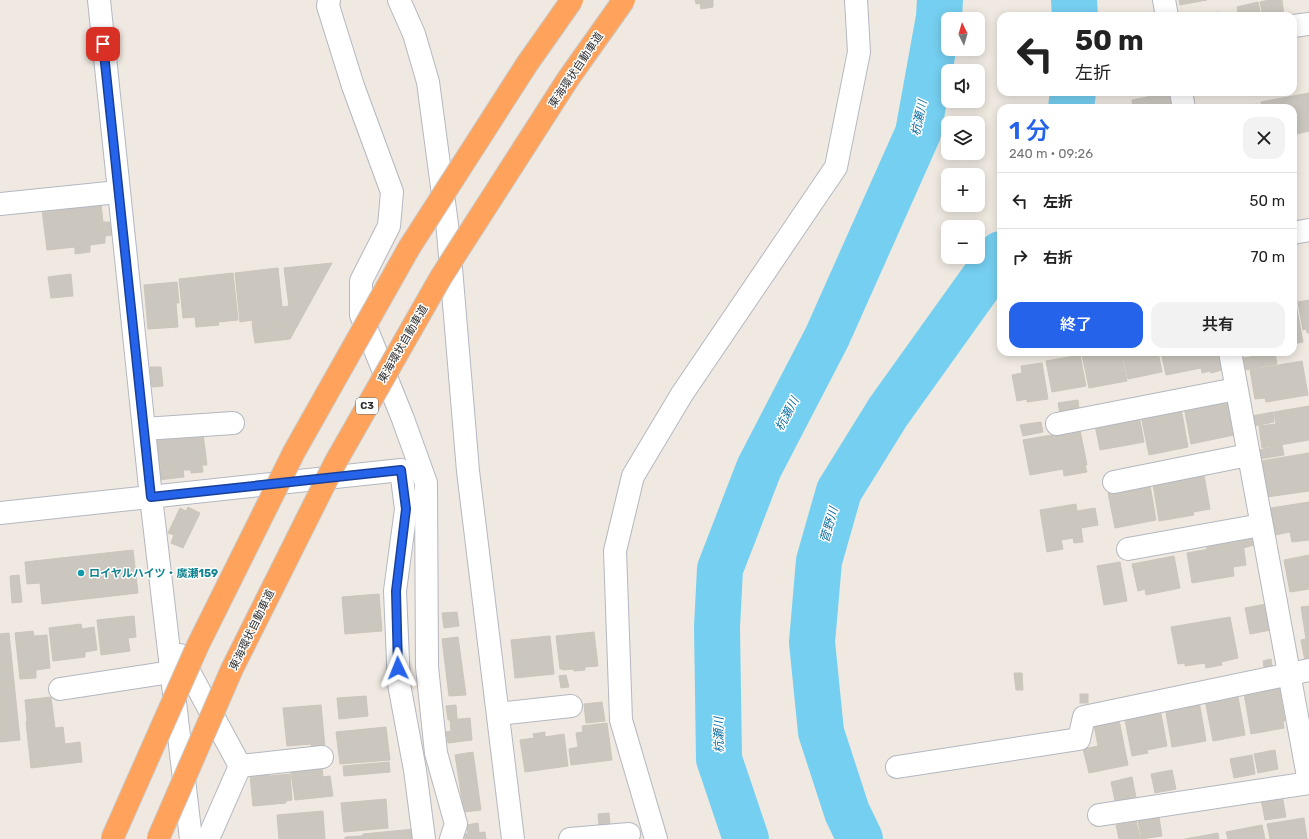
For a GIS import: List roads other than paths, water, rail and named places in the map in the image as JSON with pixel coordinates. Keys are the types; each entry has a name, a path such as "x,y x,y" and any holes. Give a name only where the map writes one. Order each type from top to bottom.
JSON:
{"highway":[{"path":"112,839 198,645 294,452 409,248 527,64 572,0"},
{"name":"東海環状自動車道","path":"158,839 232,669 335,463 441,277 568,79 624,0"}],"street":[{"path":"99,0 151,497 191,839"},
{"path":"329,0 328,6 353,86 392,192 389,226 361,281 362,315 403,419 426,483 427,667 436,753 456,824 451,839"},
{"path":"399,0 414,34 428,82 448,232 468,471 513,839"},
{"path":"656,839 621,720 615,551 633,476 682,394 836,167 859,52 856,0"},
{"path":"1164,0 1166,12"},
{"path":"1297,26 1309,24"},
{"path":"0,204 118,192"},
{"path":"1297,232 1309,230"},
{"path":"1099,815 1309,783 1231,356"},
{"path":"1057,424 1236,389"},
{"path":"144,429 234,423"},
{"path":"1114,482 1248,455"},
{"path":"0,513 401,470 406,509 396,591 399,684 415,770 424,839"},
{"path":"1128,549 1261,525"},
{"path":"167,631 240,766"},
{"path":"897,767 1079,739 1084,717 1309,670"},
{"path":"60,689 171,672"},
{"path":"498,714 571,706"},
{"path":"240,766 322,757"},
{"path":"208,839 240,766"},
{"path":"570,839 629,834"}],"waterway":[{"name":"杭瀬川","path":"746,839 719,759 717,627 720,569 759,468 827,337 918,133 939,17 940,0"},
{"name":"菅野川","path":"1074,0 1075,12"},
{"name":"菅野川","path":"1072,96 1072,104"},
{"name":"菅野川","path":"860,839 847,812 821,732 812,642 819,561 839,491 888,412 997,260"}],"place":[{"name":"ロイヤルハイツ・廣瀬159","path":"81,573"}]}
